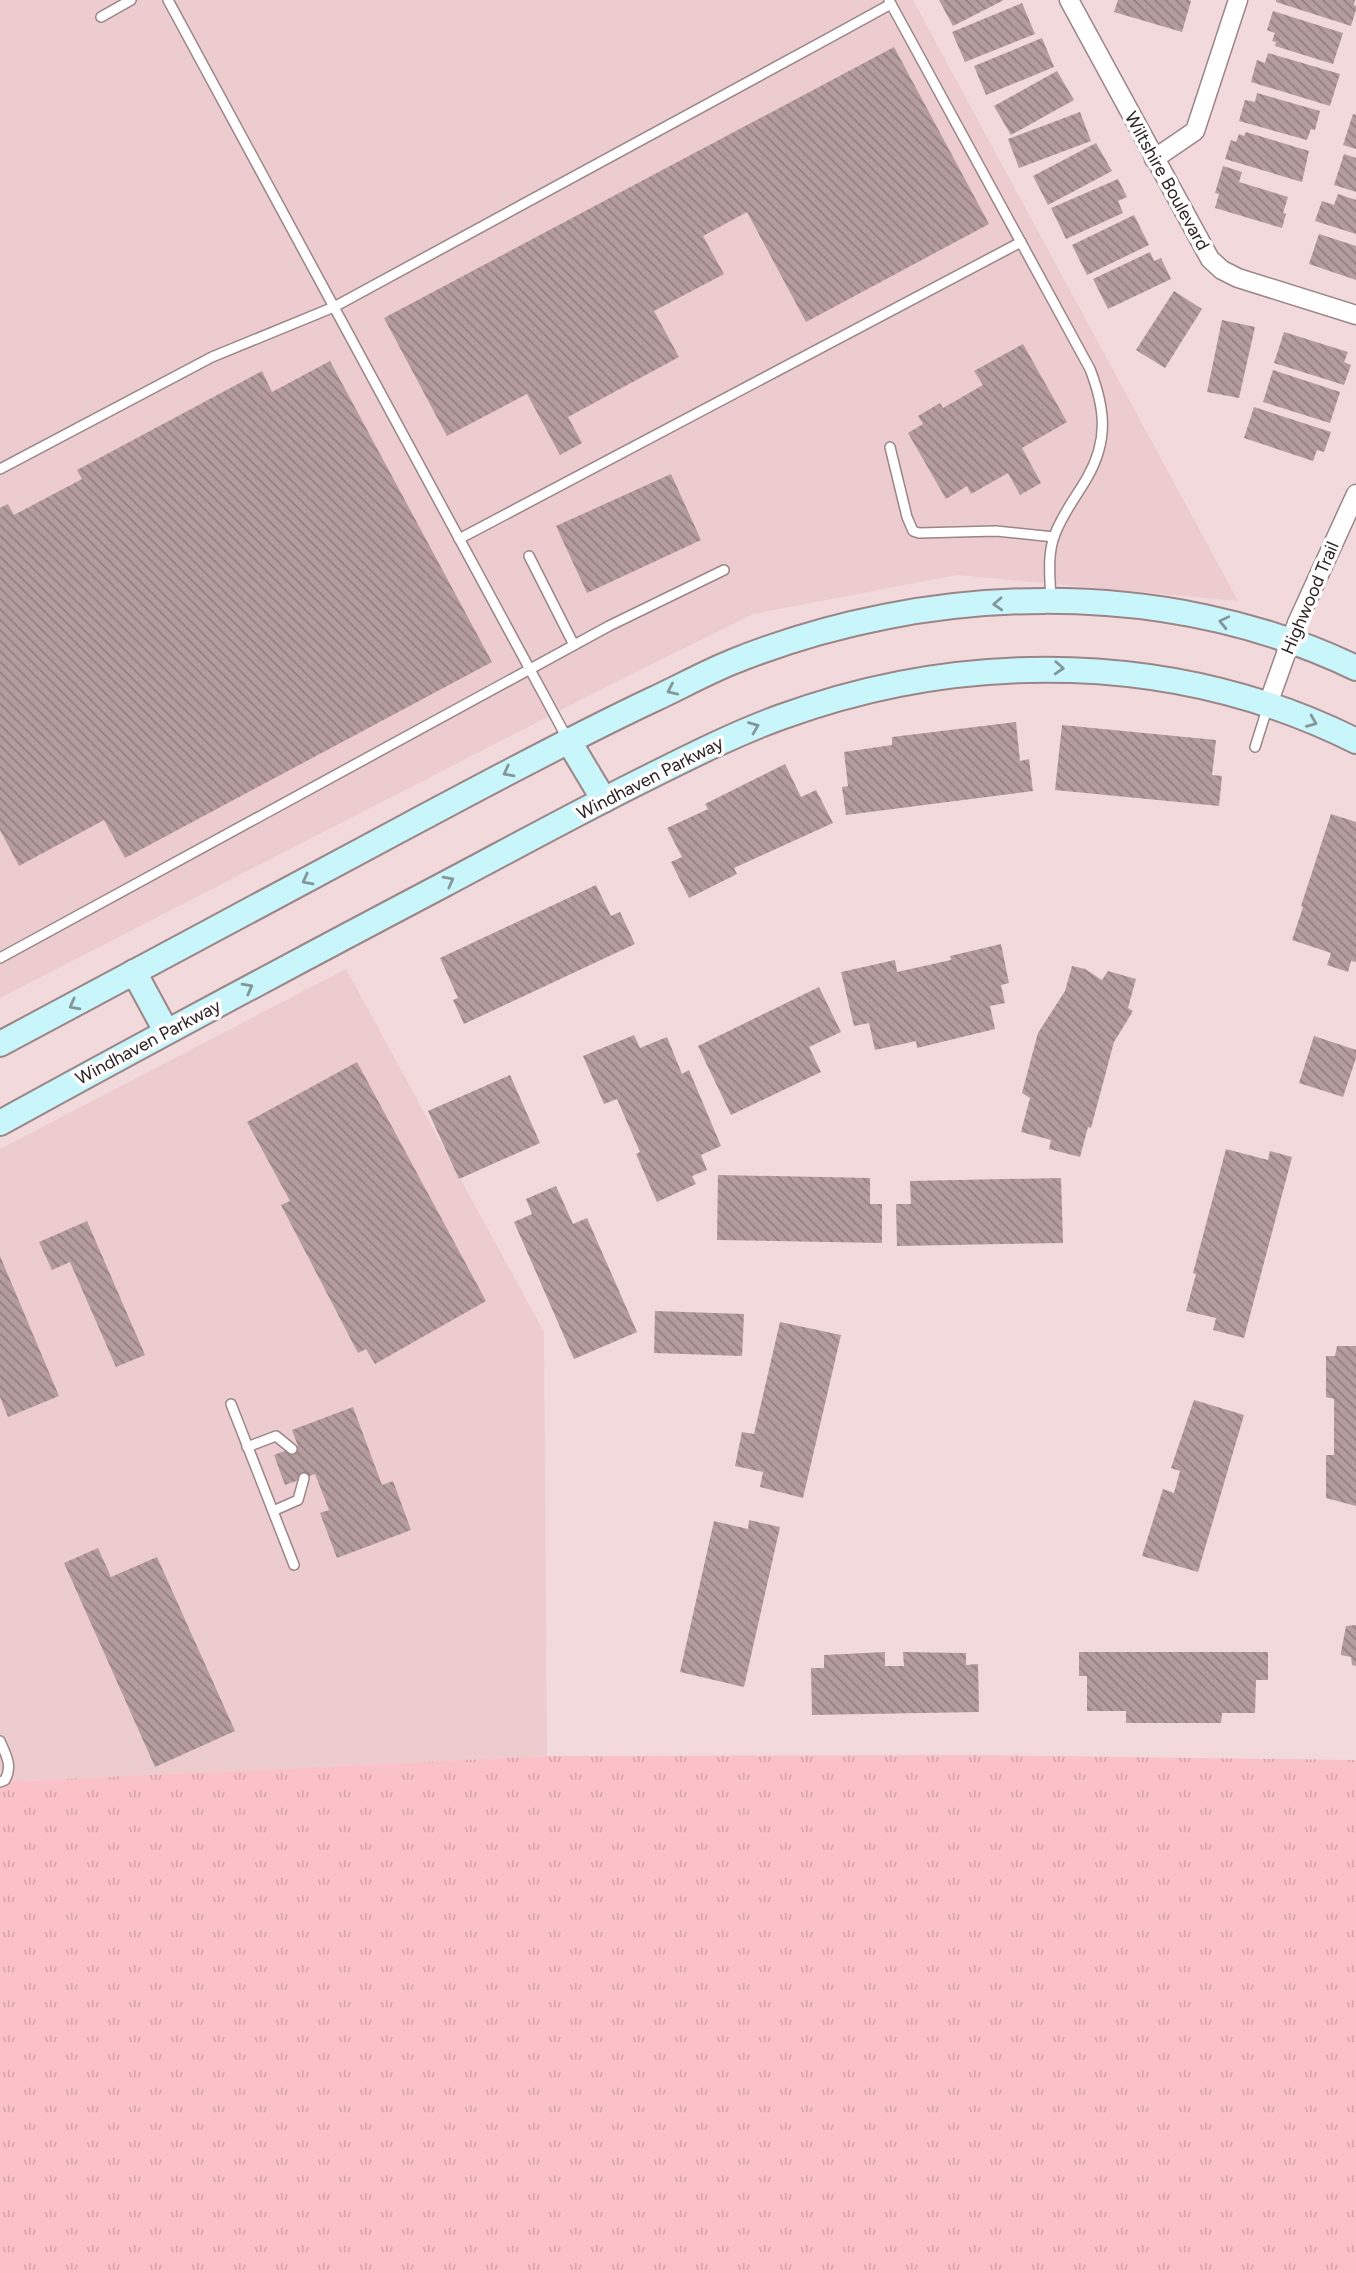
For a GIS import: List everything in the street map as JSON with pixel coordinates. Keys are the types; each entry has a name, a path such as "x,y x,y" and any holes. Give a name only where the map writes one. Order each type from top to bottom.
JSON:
{"main road":[{"path":"0,1044 568,740 732,662 843,626 929,609 970,605 1051,602 1131,607 1229,623 1289,641 1356,668"},
{"name":"Windhaven Parkway","path":"0,1123 166,1031 604,800 717,743 780,717 844,697 935,678 1048,668 1109,671 1171,678 1268,704 1356,741"},
{"path":"568,740 604,800"},
{"path":"134,972 166,1031"}],"street":[{"name":"Wiltshire Boulevard","path":"1069,0 1206,253 1216,265 1238,278 1356,315"},
{"path":"1154,159 1195,131 1238,0"},
{"name":"Highwood Trail","path":"1268,704 1289,641 1356,494"}],"lane":[{"path":"101,17 131,0"},
{"path":"168,0 568,740"},
{"path":"0,469 212,357 334,307 890,2 1090,369 1100,394 1103,435 1098,456 1088,477 1063,516 1054,537 1050,562 1051,602"},
{"path":"459,539 1021,242"},
{"path":"890,447 913,531 996,531 1054,537"},
{"path":"530,556 574,645"},
{"path":"0,958 574,645 724,570"},
{"path":"1255,747 1268,704"},
{"path":"230,1404 294,1565"},
{"path":"247,1447 276,1436 292,1449"},
{"path":"273,1511 298,1500 304,1478"},
{"path":"0,1741 9,1762 9,1773 5,1780 0,1782"}],"shaded area":[{"path":"0,0 913,0 1238,601 957,575 753,614 0,998"},
{"path":"346,969 544,1332 547,1756 0,1782 0,1149"}],"green space":[{"path":"974,1755 1356,1760 1356,2273 0,2273 0,1782 547,1756"}],"building":[{"path":"939,0 1004,0 953,26"},
{"path":"1118,0 1191,1 1182,32 1114,12"},
{"path":"1276,0 1355,0 1356,10 1351,26"},
{"path":"1022,3 1035,34 965,62 952,32"},
{"path":"1273,11 1343,33 1333,64 1275,46 1276,42 1272,41 1275,33 1267,30"},
{"path":"1042,38 1054,67 986,95 974,66"},
{"path":"894,47 989,224 806,322 747,212 703,236 724,274 654,311 679,357 568,417 582,443 560,455 527,394 447,436 384,318"},
{"path":"1268,53 1340,74 1330,106 1251,82 1257,60 1265,63"},
{"path":"1057,71 1074,100 1011,135 994,106"},
{"path":"1257,93 1320,111 1315,130 1311,129 1307,140 1239,121 1245,100 1255,102"},
{"path":"1080,112 1091,141 1019,168 1008,139"},
{"path":"1353,114 1356,115 1356,149 1343,145"},
{"path":"1246,132 1309,151 1302,182 1225,159 1231,140 1236,142 1239,134 1244,136"},
{"path":"1096,143 1112,171 1048,205 1033,176"},
{"path":"1344,154 1356,158 1356,192 1334,185"},
{"path":"1223,166 1242,172 1239,182 1288,197 1282,228 1215,208 1219,194 1215,193"},
{"path":"1118,179 1127,197 1118,201 1123,213 1066,239 1051,208"},
{"path":"1338,194 1356,200 1356,234 1315,221 1322,201 1334,205"},
{"path":"1134,215 1149,245 1087,275 1072,245"},
{"path":"1319,234 1356,246 1356,280 1309,264"},
{"path":"1150,252 1154,261 1161,258 1171,279 1108,309 1093,279"},
{"path":"1174,291 1202,309 1165,368 1136,350"},
{"path":"1222,320 1255,327 1239,398 1207,392"},
{"path":"1284,332 1348,352 1344,362 1351,365 1344,385 1274,363"},
{"path":"1023,344 1067,422 1022,448 1041,483 1020,495 1008,473 971,494 967,486 946,499 908,433 923,424 918,416 940,403 943,408 983,385 974,371"},
{"path":"330,361 492,662 125,858 104,820 19,866 0,830 0,508 8,504 14,515 82,479 77,470 262,371 272,392"},
{"path":"1273,370 1340,392 1330,423 1263,402"},
{"path":"1254,407 1331,432 1324,452 1317,450 1313,461 1244,438"},
{"path":"671,474 701,540 587,593 556,526"},
{"path":"1016,722 1020,761 1029,759 1033,791 846,815 842,787 848,786 844,752 892,745 892,737"},
{"path":"1062,725 1216,740 1212,775 1222,776 1219,806 1055,790"},
{"path":"785,764 801,797 816,790 833,823 734,868 737,874 689,898 671,862 682,857 667,828 708,809 705,804"},
{"path":"1331,814 1356,822 1356,962 1351,961 1348,972 1327,965 1331,953 1292,940"},
{"path":"596,885 611,916 620,912 635,944 464,1024 453,1000 458,998 440,958"},
{"path":"1001,944 1009,983 1001,985 1005,1003 990,1006 995,1029 917,1048 916,1041 875,1050 869,1023 854,1026 841,972 895,960 897,972 951,960 950,956"},
{"path":"1072,966 1085,969 1102,980 1108,971 1136,979 1128,1008 1133,1011 1114,1042 1091,1128 1088,1127 1080,1157 1049,1149 1051,1140 1021,1132 1030,1098 1022,1093 1038,1033 1065,991"},
{"path":"819,987 841,1032 809,1047 821,1072 731,1115 698,1046"},
{"path":"634,1035 640,1048 667,1037 682,1074 689,1070 721,1146 701,1155 707,1170 692,1176 696,1184 657,1202 636,1154 640,1152 617,1099 604,1104 583,1056"},
{"path":"1314,1036 1356,1050 1356,1058 1343,1097 1299,1083"},
{"path":"357,1062 486,1301 375,1364 366,1349 358,1353 281,1205 290,1201 247,1122"},
{"path":"510,1075 540,1143 459,1179 428,1111"},
{"path":"1226,1149 1268,1160 1270,1151 1292,1157 1244,1338 1213,1330 1216,1318 1186,1311 1196,1274 1193,1273"},
{"path":"718,1175 870,1178 870,1204 882,1204 882,1243 717,1240"},
{"path":"1061,1178 1063,1243 897,1246 896,1204 911,1204 910,1181"},
{"path":"556,1186 573,1224 587,1218 637,1332 574,1359 514,1222 532,1214 526,1199"},
{"path":"87,1221 145,1355 116,1367 70,1262 52,1270 39,1242"},
{"path":"0,1256 59,1396 8,1417 0,1397"},
{"path":"655,1311 744,1314 742,1356 654,1353"},
{"path":"780,1322 841,1335 803,1498 760,1487 763,1472 735,1466 742,1432 754,1434"},
{"path":"1337,1346 1356,1346 1356,1506 1326,1498 1326,1455 1334,1455 1334,1399 1326,1397 1326,1356 1335,1356"},
{"path":"1194,1400 1244,1415 1198,1572 1142,1556 1163,1489 1174,1493 1180,1471 1171,1468"},
{"path":"353,1407 382,1485 393,1481 411,1530 337,1558 320,1513 329,1510 315,1474 285,1485 274,1455 298,1446 292,1430"},
{"path":"749,1520 780,1527 744,1687 680,1672 714,1521 748,1529"},
{"path":"98,1548 111,1577 157,1557 235,1731 155,1767 64,1563"},
{"path":"1356,1625 1356,1666 1352,1665 1351,1657 1341,1655 1341,1652 1346,1626"},
{"path":"885,1652 885,1666 904,1666 903,1652 966,1653 966,1665 978,1664 979,1712 812,1715 811,1668 824,1668 824,1655"},
{"path":"1079,1652 1268,1652 1268,1680 1256,1680 1255,1713 1222,1713 1221,1723 1126,1723 1126,1711 1087,1711 1087,1676 1079,1676"}]}
